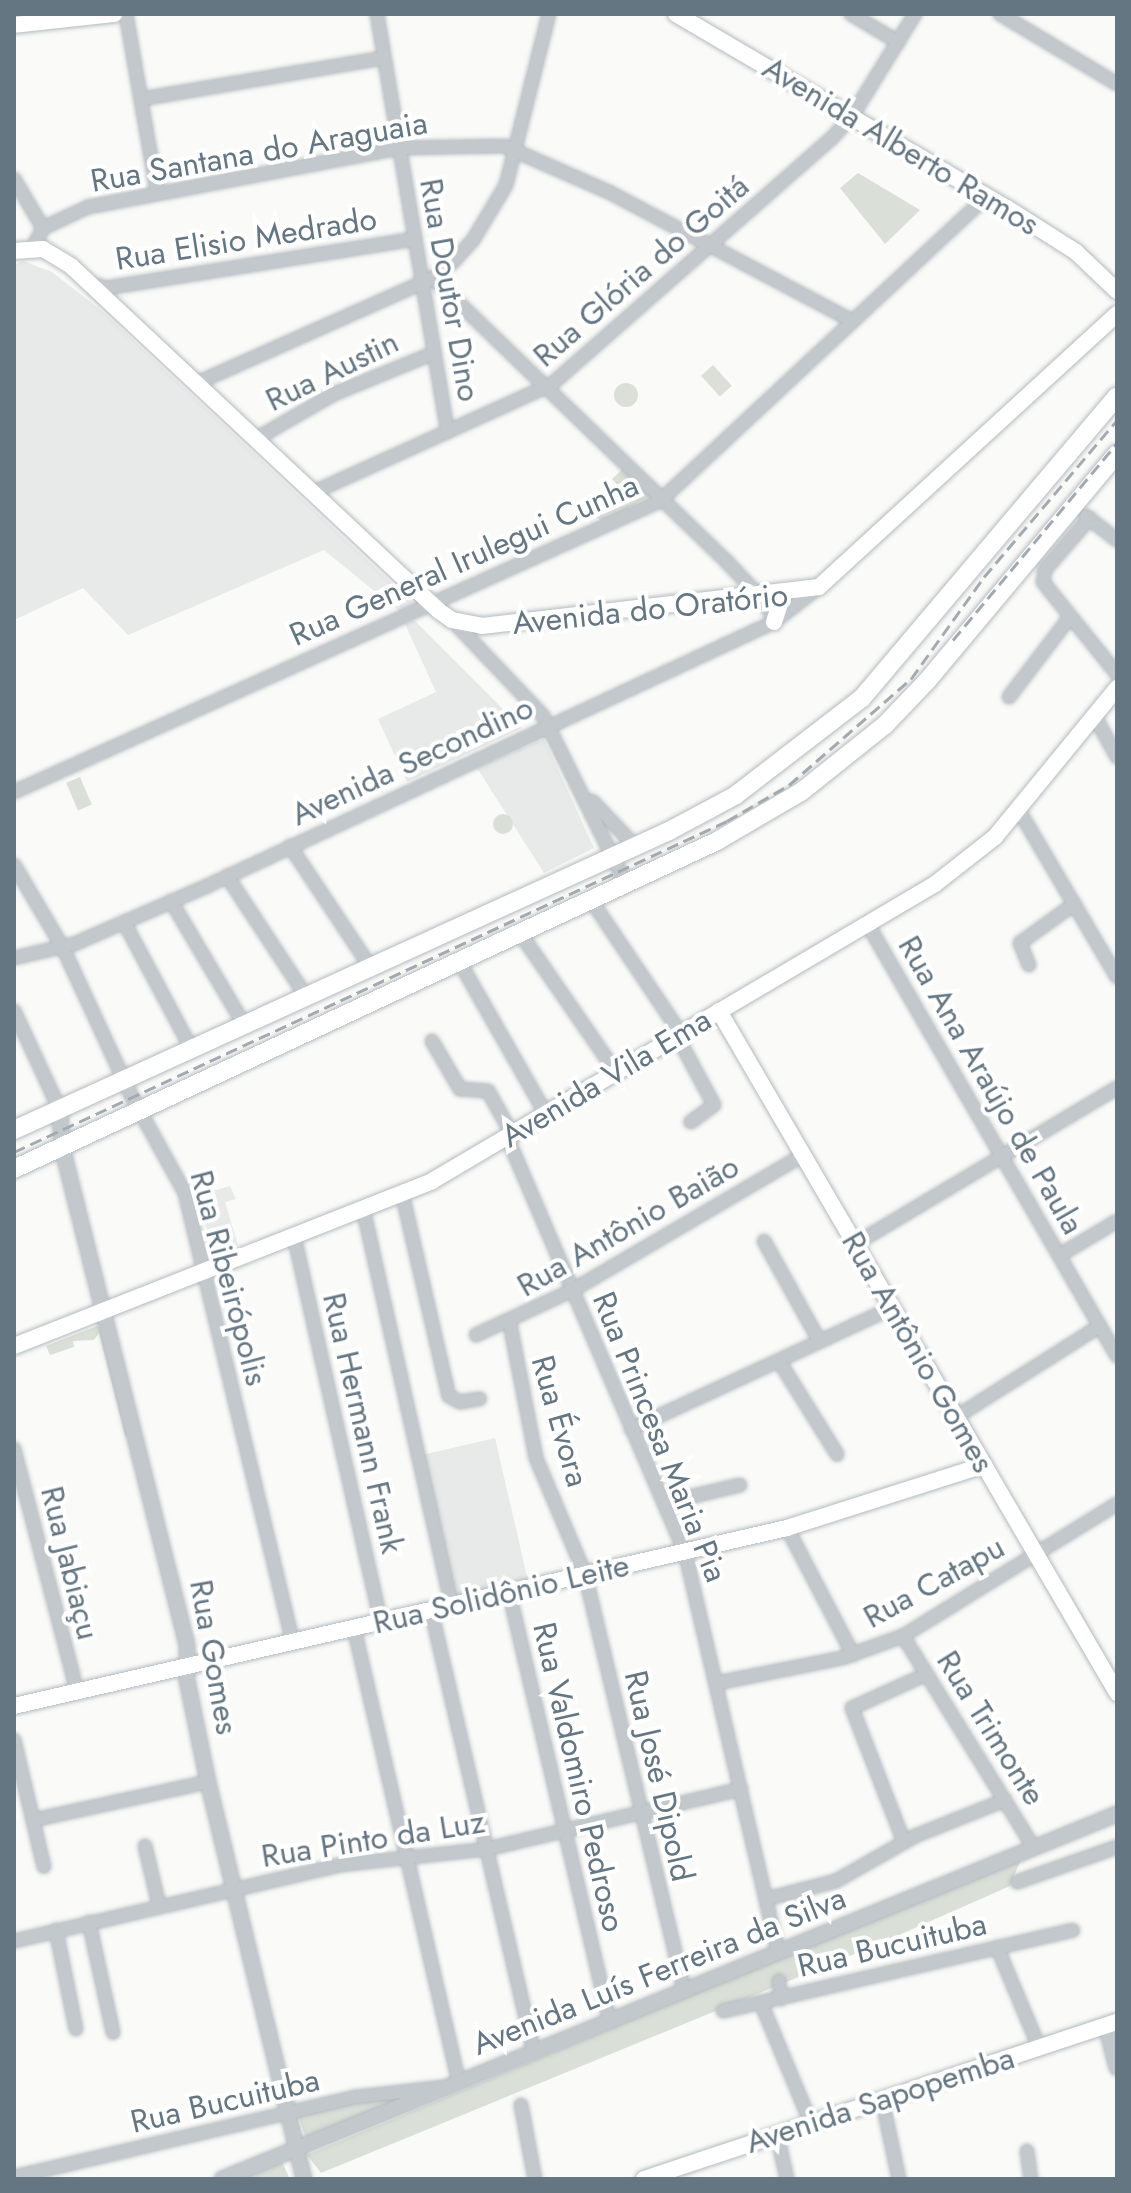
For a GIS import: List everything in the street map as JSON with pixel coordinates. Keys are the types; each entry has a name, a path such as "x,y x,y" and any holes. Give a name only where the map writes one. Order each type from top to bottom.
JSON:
{"main road":[{"path":"14,25 114,14"},
{"name":"Avenida Alberto Ramos","path":"676,14 987,196 1076,252 1117,291"},
{"path":"14,242 37,238"},
{"path":"14,251 37,238"},
{"name":"Avenida do Oratório","path":"37,238 178,364"},
{"name":"Avenida do Oratório","path":"37,238 75,258 254,440 431,604 452,620 502,627 783,594 819,587 1117,314"},
{"path":"14,1130 613,857 736,795 862,698 1117,396"},
{"path":"14,1169 626,884 768,813 841,763 927,681 1117,454"},
{"path":"774,622 784,605 783,594"},
{"name":"Avenida Vila Ema","path":"14,1346 402,1193 510,1136 959,869 1018,809 1117,688"},
{"name":"Rua Antônio Gomes","path":"719,1011 1117,1693"},
{"name":"Rua Solidônio Leite","path":"14,1706 787,1528 984,1465"},
{"name":"Avenida Sapopemba","path":"644,2179 1112,2023"}],"street":[{"path":"126,14 157,192"},
{"name":"Rua Doutor Dino","path":"377,14 415,239 427,280 434,353 448,432"},
{"path":"197,383 427,280 487,220 517,148 549,14"},
{"path":"851,14 898,42"},
{"name":"Rua Glória do Goitá","path":"312,493 545,389 710,247 852,116 915,14"},
{"path":"1000,14 1117,84"},
{"path":"141,99 383,58"},
{"name":"Rua Santana do Araguaia","path":"37,238 88,207 157,192 400,148 517,148 853,321"},
{"path":"14,179 37,238"},
{"name":"Rua General Irulegui Cunha","path":"14,792 660,501 987,196"},
{"name":"Rua Elisio Medrado","path":"85,282 106,288 415,239"},
{"path":"427,280 761,596 774,622"},
{"name":"Rua Austin","path":"254,440 334,394 434,353"},
{"path":"1074,506 1117,540"},
{"path":"1090,518 1042,576 1046,590 1117,674"},
{"name":"Avenida Secondino","path":"14,958 63,948 227,876 774,622 819,587"},
{"path":"1009,697 1070,617"},
{"path":"452,620 537,706 584,793 626,884"},
{"path":"1094,715 1117,757"},
{"path":"584,793 635,846"},
{"path":"1018,809 1117,977"},
{"path":"290,846 371,968"},
{"name":"Rua Ribeirópolis","path":"14,865 63,948 124,1080 185,1193 293,1642"},
{"path":"227,876 307,998"},
{"path":"591,900 679,1035 714,1105 691,1122"},
{"path":"171,901 245,1026"},
{"path":"1029,965 1020,943 1074,904"},
{"path":"124,922 192,1050"},
{"name":"Rua Ana Araújo de Paula","path":"867,923 1117,1356"},
{"path":"520,933 616,1072"},
{"path":"459,961 546,1114"},
{"path":"14,1011 60,1110"},
{"name":"Rua Princesa Maria Pia","path":"432,1041 460,1089 488,1091 510,1136 685,1552 778,1952"},
{"path":"855,1244 1117,1088"},
{"name":"Rua Gomes","path":"60,1110 62,1147 184,1630 187,1665 208,1782 304,2179"},
{"name":"Rua Antônio Baião","path":"476,1335 510,1324 573,1290 803,1155"},
{"path":"402,1193 449,1396 453,1401 480,1399"},
{"path":"363,1208 452,1605"},
{"path":"1060,1255 1117,1221"},
{"name":"Rua Hermann Frank","path":"294,1236 381,1621"},
{"path":"764,1241 820,1342"},
{"path":"631,1429 892,1308"},
{"name":"Rua Évora","path":"510,1324 536,1458 585,1574"},
{"path":"956,1417 1100,1326"},
{"path":"779,1361 837,1454"},
{"name":"Rua Jabiaçu","path":"14,1449 77,1691"},
{"path":"664,1503 740,1485"},
{"name":"Rua Catapu","path":"717,1683 853,1655 903,1636 1117,1504"},
{"path":"787,1528 853,1655"},
{"name":"Rua José Dipold","path":"585,1574 684,1991"},
{"name":"Rua Valdomiro Pedroso","path":"509,1592 610,2022"},
{"path":"431,1610 534,2052"},
{"path":"354,1628 407,1858 454,2085"},
{"name":"Rua Trimonte","path":"903,1636 1034,1848"},
{"path":"904,1842 852,1708 927,1674"},
{"path":"14,1740 44,1867"},
{"path":"33,1820 208,1782"},
{"name":"Rua Pinto da Luz","path":"14,1941 340,1865 487,1849 741,1789"},
{"path":"766,1899 836,1881 904,1842 1005,1800"},
{"name":"Avenida Luís Ferreira da Silva","path":"222,2179 1117,1814"},
{"path":"145,1846 159,1905"},
{"path":"1017,1882 1117,1847"},
{"path":"89,1922 113,2032"},
{"path":"56,1930 76,2029"},
{"name":"Rua Bucuituba","path":"723,2011 1073,1930"},
{"path":"997,1947 1039,2047"},
{"path":"779,1981 781,1999"},
{"path":"761,2003 811,2123"},
{"path":"1112,2023 1117,2068"},
{"name":"Rua Bucuituba","path":"14,2177 55,2174 356,2097 454,2085"},
{"path":"882,2099 899,2179"},
{"path":"521,2105 535,2179"},
{"path":"777,2134 787,2179"},
{"path":"1027,2151 1031,2179"}],"shaded area":[{"path":"858,173 920,210 885,244 840,188"},
{"path":"23,261 52,272 102,311 414,604 400,612 324,550 128,635 83,588 14,620 14,265"},
{"path":"713,365 732,386 720,397 701,376"},
{"path":"626,383 635,386 638,395 635,404 626,407 617,404 614,395 617,386"},
{"path":"623,469 651,495 603,522 594,516 621,489 612,479"},
{"path":"414,620 522,728 407,782 378,719 436,692 405,624"},
{"path":"544,739 594,848 544,873 477,768"},
{"path":"80,777 92,805 78,810 66,783"},
{"path":"499,814 507,814 513,824 507,834 499,834 493,828 493,820"},
{"path":"230,1186 236,1199 225,1202 238,1245 216,1253 195,1196"},
{"path":"97,1326 102,1328 129,1435 125,1436 99,1333 94,1340 73,1341 74,1347 50,1355 46,1346"},
{"path":"495,1438 528,1582 456,1599 423,1455"},
{"path":"1022,1857 1010,1886 874,1946 321,2173 307,2155"},
{"path":"401,2091 401,2098 306,2139 298,2114"},
{"path":"282,2162 290,2179 242,2179"}],"railway":[{"path":"14,1152 727,821 789,785 911,679 984,577 1117,420"},
{"path":"953,640 1117,443"}]}
